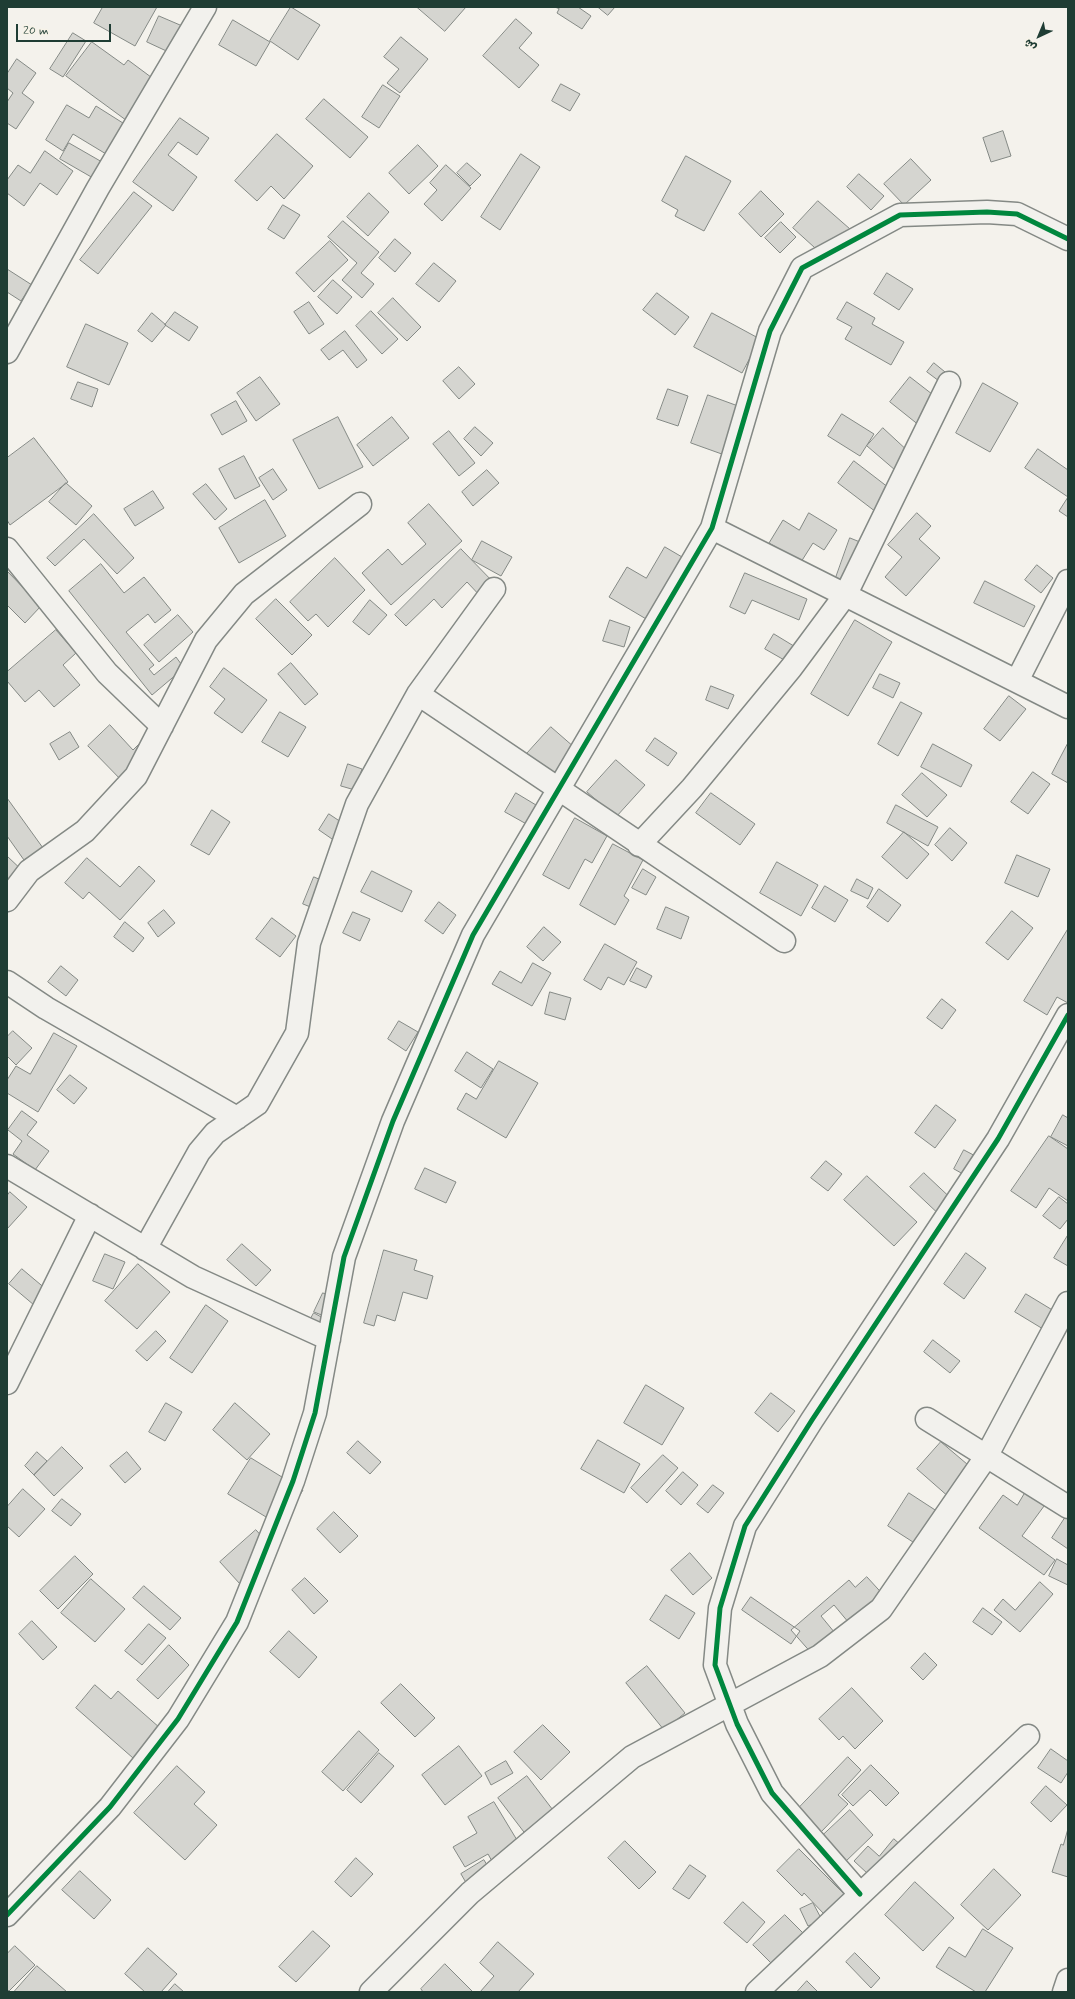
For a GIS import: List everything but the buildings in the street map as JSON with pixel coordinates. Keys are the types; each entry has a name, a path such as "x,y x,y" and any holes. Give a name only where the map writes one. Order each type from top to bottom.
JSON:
{"street":[{"path":"7,352 98,188 205,7"},
{"path":"7,1914 110,1807 173,1726 237,1622 293,1481 315,1413 344,1257 393,1121 473,935 712,528 770,331 802,268 900,215 987,212 1017,214 1068,239"},
{"path":"639,845 692,788 791,668 846,594 949,382"},
{"path":"7,900 29,871 85,831 136,776 206,640 244,594 360,504"},
{"path":"712,528 846,594 1068,707"},
{"path":"7,549 107,673 162,726"},
{"path":"1017,681 1068,581"},
{"path":"145,1248 199,1152 215,1133 257,1104 297,1033 309,943 357,804 418,694 494,589"},
{"path":"418,694 639,845 784,941"},
{"path":"7,982 46,1008 237,1118"},
{"path":"860,1894 772,1793 737,1724 715,1665 720,1608 745,1526 816,1413 998,1139 1068,1015"},
{"path":"7,1166 193,1277 329,1339"},
{"path":"7,1383 90,1215"},
{"path":"371,1992 470,1893 632,1757 820,1656 881,1608 986,1457 1068,1303"},
{"path":"927,1419 1068,1507"},
{"path":"757,1992 1028,1736"},
{"path":"1064,1992 1068,1980"}],"cycle path":[{"path":"7,1915 110,1807 178,1719 237,1622 293,1481 315,1413 344,1257 393,1121 473,935 712,528 770,331 802,268 900,215 987,212 1017,214 1068,239"},
{"path":"860,1894 772,1793 737,1724 715,1665 720,1608 745,1526 812,1420 998,1139 1068,1015"}]}
